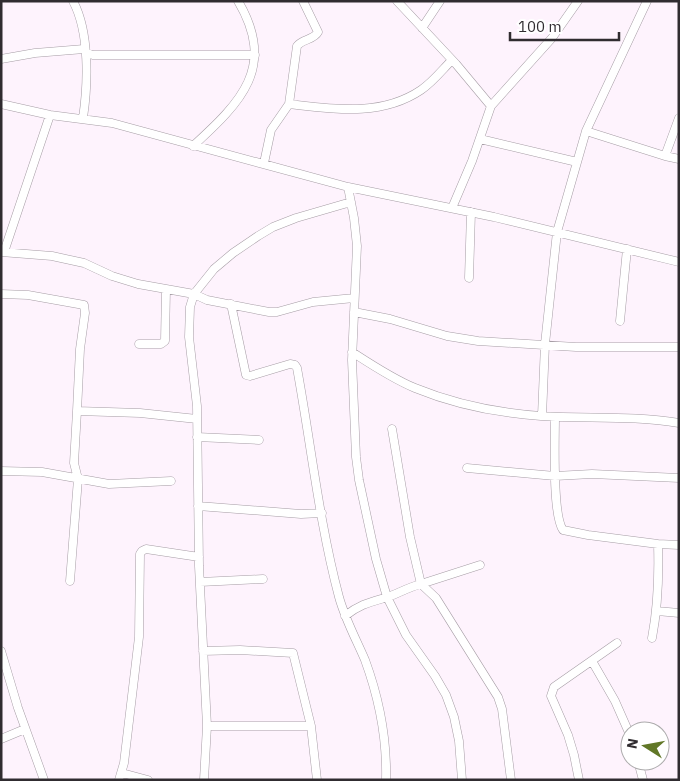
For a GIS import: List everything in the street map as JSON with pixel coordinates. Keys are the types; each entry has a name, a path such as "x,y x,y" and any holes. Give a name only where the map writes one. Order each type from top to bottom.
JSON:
{"street":[{"path":"73,1 81,25 84,49 86,97 83,118"},
{"path":"193,146 214,126 245,91 252,71 255,55 254,44 248,18 238,1"},
{"path":"264,164 271,130 289,104 298,44 316,36 318,32 303,1"},
{"path":"397,1 452,60 491,106"},
{"path":"422,28 440,1"},
{"path":"452,208 480,139 491,106 552,38 578,1"},
{"path":"542,416 545,344 557,232 586,131 647,1"},
{"path":"84,49 87,53 93,55 255,55"},
{"path":"1,59 35,53 84,49"},
{"path":"289,104 353,110 367,110 380,107 423,89 452,60"},
{"path":"1,104 50,115 112,123 348,187 471,212 679,262"},
{"path":"50,115 2,252 52,256 84,263 112,276 138,284 194,294 207,300 269,312 277,312 313,302 354,298"},
{"path":"664,156 679,118"},
{"path":"586,131 679,159"},
{"path":"480,139 577,162"},
{"path":"348,187 357,246 352,352 356,457 376,559 387,597 406,635 446,695 454,717 459,741 462,780"},
{"path":"204,780 207,726 199,557 197,419 189,319 194,294 214,268 273,227 296,218 351,202"},
{"path":"470,278 471,212"},
{"path":"620,321 628,249"},
{"path":"139,344 161,344 165,341 166,289"},
{"path":"1,294 28,295 84,304 85,313 80,349 74,463 78,479 70,581"},
{"path":"231,304 246,375 250,376 290,364 297,368 339,598 373,686 384,743 386,780"},
{"path":"354,312 390,319 448,336 478,341 576,346 679,348"},
{"path":"352,352 396,379 438,396 474,406 542,416 658,420 679,423"},
{"path":"77,410 140,413 197,419"},
{"path":"555,417 555,476 558,519 563,530 588,535 679,545"},
{"path":"392,429 410,537 421,584 436,598 498,698 502,709 511,780"},
{"path":"197,437 259,440"},
{"path":"467,468 555,476 592,474 679,478"},
{"path":"1,471 42,472 109,484 172,481"},
{"path":"198,506 301,514 322,513"},
{"path":"652,638 657,612 658,544"},
{"path":"148,780 121,776 139,638 141,608 140,554 146,549 199,557"},
{"path":"345,616 358,606 480,565"},
{"path":"200,582 263,579"},
{"path":"657,612 679,613"},
{"path":"579,780 570,742 562,719 552,700 551,693 554,687 617,643"},
{"path":"203,651 240,650 293,653 311,726 318,780"},
{"path":"1,651 25,728 44,780"},
{"path":"592,661 615,701 624,721"},
{"path":"207,726 311,726"},
{"path":"1,739 25,728"}]}
